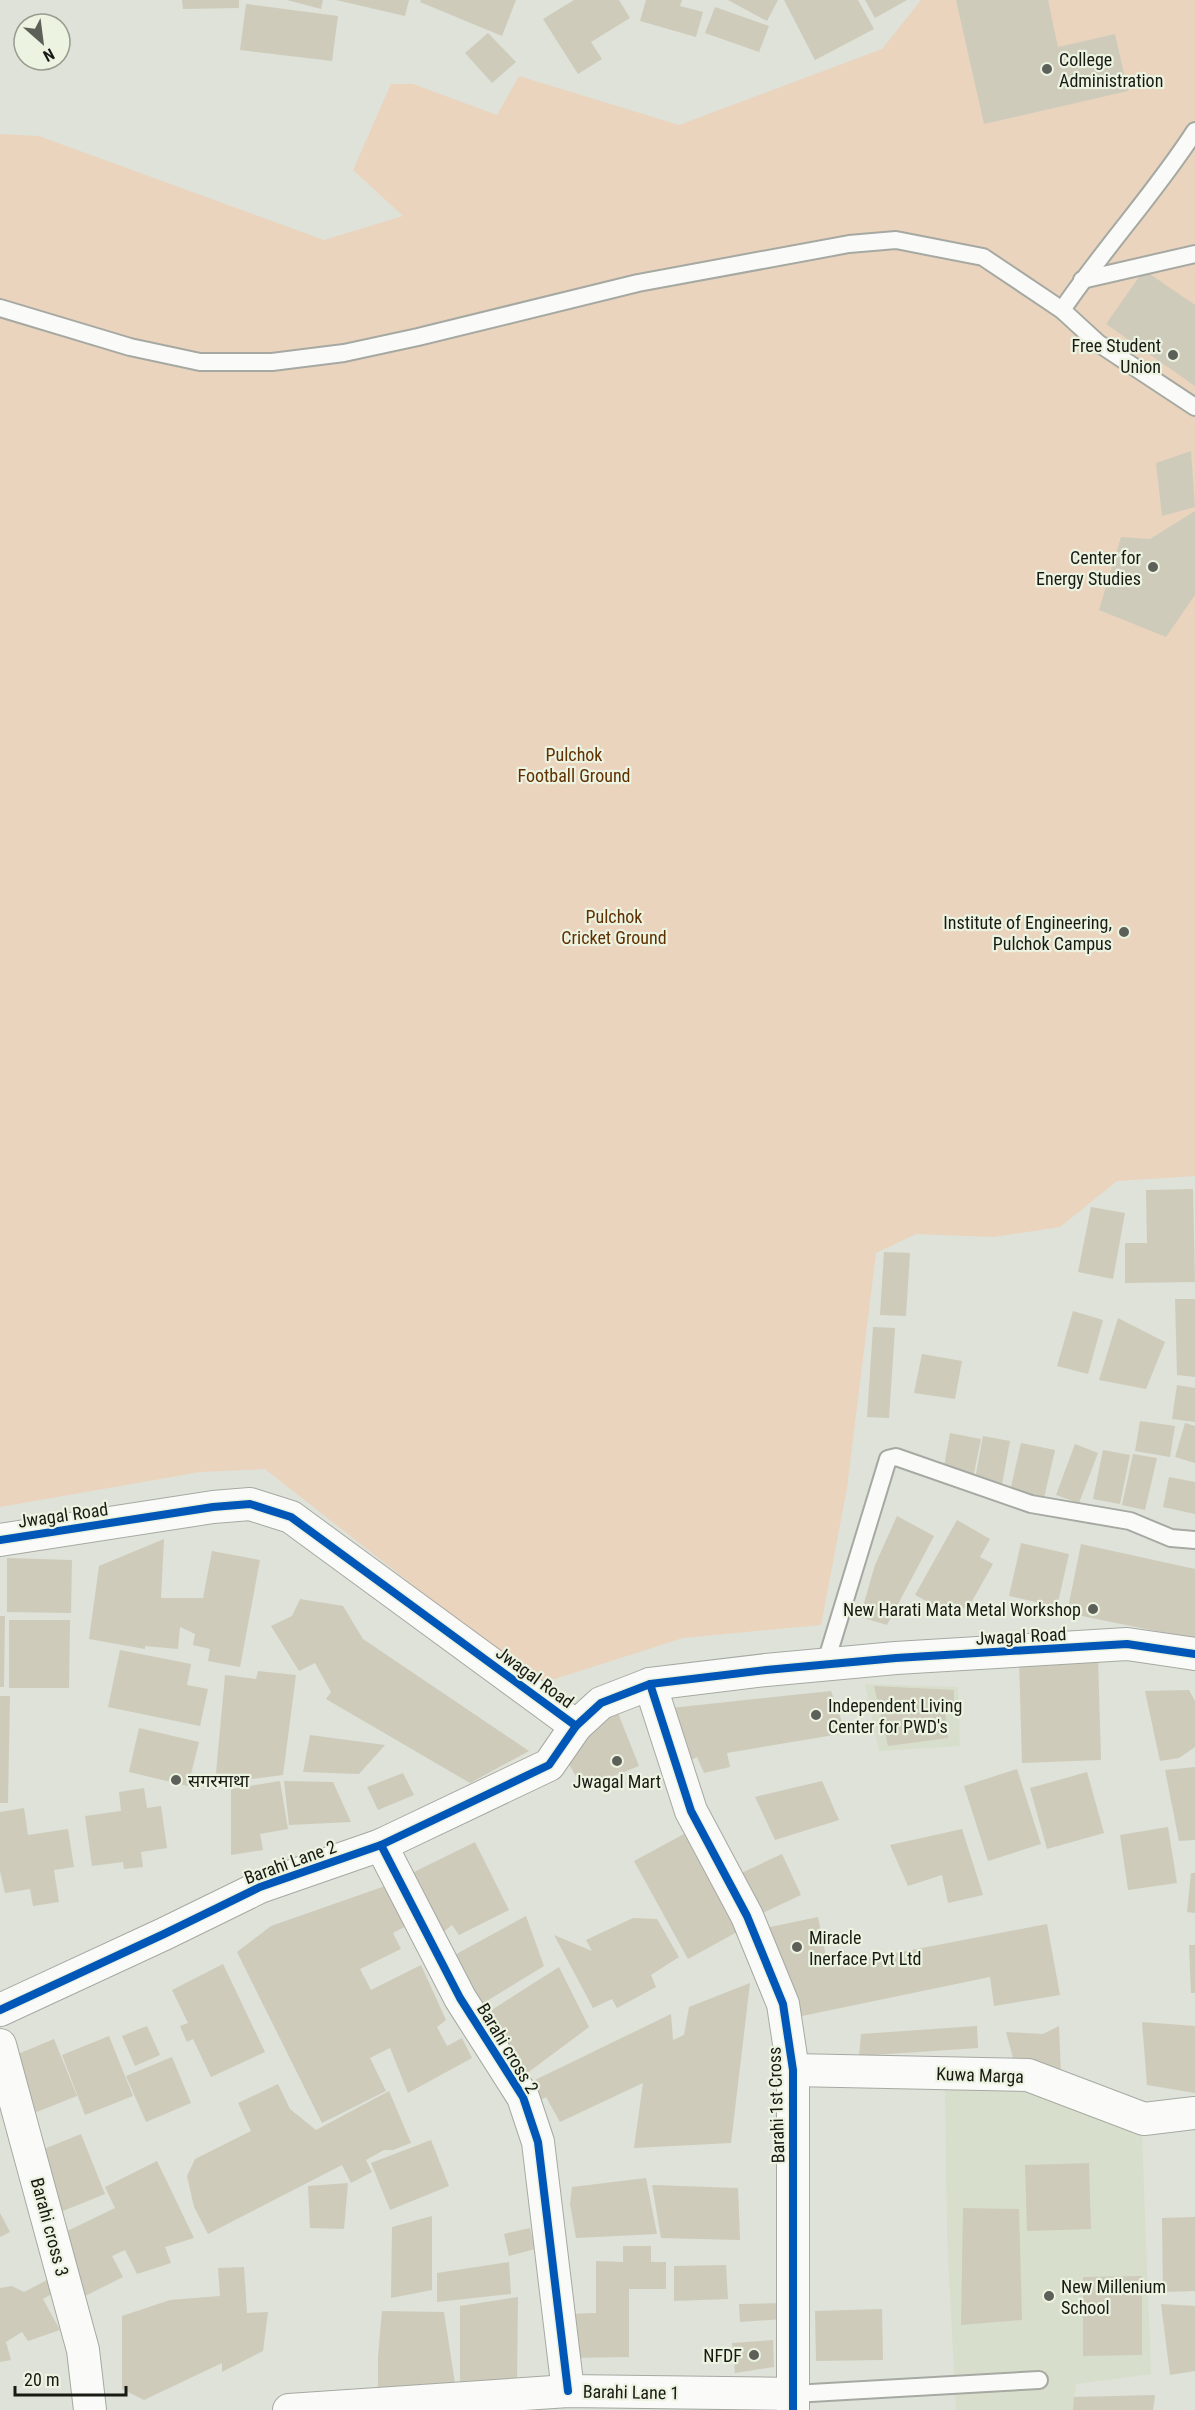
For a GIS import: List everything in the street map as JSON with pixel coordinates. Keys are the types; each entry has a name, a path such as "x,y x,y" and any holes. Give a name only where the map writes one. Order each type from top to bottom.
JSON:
{"street":[{"name":"Jwagal Road","path":"0,1540 213,1507 250,1504 291,1517 576,1726 601,1703 650,1684 766,1670 896,1658 1127,1644 1195,1654"},
{"name":"Barahi 1st Cross","path":"650,1684 691,1811 747,1916 783,2004 793,2070 793,2402"},
{"name":"Barahi Lane 2","path":"0,2010 260,1887 381,1845 549,1766 576,1726"},
{"name":"Barahi cross 2","path":"381,1845 460,1998 523,2097 538,2142 568,2391"},
{"name":"Barahi cross 3","path":"0,2045 83,2350 90,2410"},
{"name":"Kuwa Marga","path":"793,2070 1028,2075 1144,2119 1195,2113"},
{"name":"Barahi Lane 1","path":"289,2410 568,2391 793,2402"}],"lane":[{"path":"1062,310 1082,280 1172,167 1195,130"},
{"path":"0,308 129,347 200,362 272,362 344,353 638,283 849,244 896,240 983,257 1062,310 1098,343 1195,407"},
{"path":"1082,280 1195,254"},
{"path":"825,1665 888,1459 896,1457 1031,1504 1130,1521 1171,1538 1195,1540"},
{"path":"793,2402 1039,2380"}],"shaded area":[{"path":"865,1684 958,1687 960,1746 879,1751"},
{"name":"New Millenium School","path":"945,2088 1065,2089 1142,2135 1151,2374 1076,2384 1073,2410 956,2410 947,2236"}],"green space":[{"name":"Pulchok Football Ground","path":"921,0 1195,0 1195,1176 1117,1181 1060,1227 994,1237 916,1234 876,1253 847,1488 821,1625 683,1638 539,1684 265,1469 200,1472 0,1507 0,134 39,136 324,240 403,216 353,170 391,84 413,84 497,115 519,76 679,125 882,49"}],"building":[{"path":"182,0 239,0 239,8 183,9"},
{"path":"287,0 323,0 321,9"},
{"path":"336,0 409,0 405,16"},
{"path":"421,0 516,0 502,36 420,2"},
{"path":"574,0 619,0 630,18 591,42 602,59 578,74 543,19"},
{"path":"646,0 682,0 680,6 703,12 696,37 640,21"},
{"path":"728,0 778,0 767,21"},
{"path":"784,0 858,0 874,29 815,60"},
{"path":"865,0 907,0 875,18"},
{"name":"College Administration","path":"956,0 1048,0 1058,47 1115,34 1128,91 984,124"},
{"path":"246,4 338,16 332,61 240,50"},
{"path":"715,7 769,26 759,52 705,33"},
{"path":"488,33 516,62 492,83 465,53"},
{"name":"Free Student Union","path":"1144,270 1195,305 1195,386 1106,324"},
{"path":"1191,451 1195,507 1162,516 1156,463"},
{"name":"Center for Energy Studies","path":"1195,511 1195,595 1166,637 1099,610 1121,537 1150,539"},
{"path":"1193,1189 1195,1282 1125,1283 1125,1243 1147,1243 1146,1190"},
{"path":"1091,1207 1125,1213 1113,1279 1078,1272"},
{"path":"884,1252 910,1253 906,1316 880,1315"},
{"path":"1175,1299 1195,1299 1195,1377 1177,1375"},
{"path":"1073,1311 1103,1320 1088,1374 1057,1366"},
{"path":"1118,1318 1165,1342 1146,1389 1099,1380"},
{"path":"873,1327 895,1328 889,1418 867,1417"},
{"path":"922,1354 962,1361 955,1399 914,1393"},
{"path":"1177,1385 1195,1388 1195,1422 1172,1419"},
{"path":"1140,1421 1175,1426 1170,1457 1135,1451"},
{"path":"1185,1423 1195,1426 1195,1463 1175,1457"},
{"path":"950,1433 981,1439 973,1478 943,1472"},
{"path":"983,1436 1010,1441 1002,1484 975,1479"},
{"path":"1021,1443 1055,1450 1044,1498 1010,1491"},
{"path":"1075,1444 1098,1453 1079,1503 1056,1495"},
{"path":"1103,1450 1130,1455 1120,1504 1093,1499"},
{"path":"1133,1454 1157,1458 1145,1510 1122,1505"},
{"path":"1169,1477 1195,1482 1195,1514 1163,1507"},
{"path":"897,1516 934,1536 887,1625 860,1617 875,1565"},
{"path":"957,1520 990,1539 980,1557 993,1564 967,1610 954,1603 949,1613 915,1595"},
{"path":"164,1539 161,1598 203,1598 212,1551 260,1560 240,1667 208,1661 210,1649 193,1645 195,1634 180,1627 178,1649 145,1646 145,1649 89,1639 99,1566"},
{"path":"1021,1543 1069,1554 1057,1607 1009,1596"},
{"path":"1081,1544 1195,1569 1195,1639 1067,1613"},
{"path":"7,1558 72,1560 71,1613 7,1612"},
{"path":"300,1599 343,1606 363,1639 529,1751 470,1783 326,1699 331,1692 315,1663 299,1671 271,1626 292,1616"},
{"path":"0,1616 5,1616 4,1687 0,1687"},
{"path":"9,1620 70,1620 69,1688 9,1688"},
{"path":"120,1650 191,1664 187,1685 208,1689 200,1726 108,1707"},
{"path":"1098,1657 1101,1760 1022,1763 1019,1659"},
{"path":"258,1671 296,1675 283,1775 215,1784 225,1675 256,1679"},
{"path":"874,1686 954,1690 954,1711 945,1711 948,1738 888,1746"},
{"path":"1189,1690 1195,1701 1195,1747 1179,1758 1160,1761 1145,1691"},
{"path":"831,1691 846,1733 727,1753 730,1767 704,1773 697,1757 683,1764 671,1708"},
{"path":"0,1696 10,1696 8,1803 0,1803"},
{"path":"618,1713 639,1766 583,1788 567,1761 590,1724"},
{"path":"139,1728 199,1742 188,1786 129,1772"},
{"path":"310,1735 385,1745 359,1774 303,1772"},
{"path":"1195,1767 1195,1840 1179,1841 1165,1770"},
{"path":"1017,1769 1041,1844 988,1861 964,1786"},
{"path":"1087,1772 1104,1833 1047,1849 1030,1788"},
{"path":"403,1773 414,1795 378,1810 367,1787"},
{"path":"280,1781 288,1829 260,1834 263,1850 231,1855 231,1789"},
{"path":"284,1781 333,1782 351,1822 289,1825"},
{"path":"822,1781 839,1820 775,1840 755,1797"},
{"path":"144,1788 147,1808 161,1806 167,1848 141,1852 143,1867 124,1869 123,1862 92,1866 85,1816 121,1811 119,1792"},
{"path":"24,1808 28,1835 68,1829 74,1867 54,1870 59,1902 33,1906 30,1889 5,1893 0,1871 0,1812"},
{"path":"1168,1827 1177,1883 1128,1890 1120,1835"},
{"path":"962,1829 983,1895 948,1903 942,1875 908,1886 890,1845"},
{"path":"684,1834 737,1932 688,1959 634,1861"},
{"path":"475,1842 509,1910 459,1935 452,1925 442,1933 412,1873"},
{"path":"782,1854 801,1895 756,1916 737,1875"},
{"path":"1191,1873 1195,1873 1195,1913 1187,1912"},
{"path":"388,1885 408,1925 393,1933 401,1949 360,1969 371,1990 421,1965 446,2020 437,2027 447,2046 462,2038 472,2058 408,2093 390,2048 370,2058 386,2091 322,2123 237,1952 271,1926"},
{"path":"526,1916 544,1966 472,2010 449,1958"},
{"path":"818,1917 828,1966 1047,1924 1060,1995 994,2006 990,1977 797,2017 789,1975 776,1977 765,1928"},
{"path":"633,1918 657,1919 679,1957 651,1975 656,1987 617,2008 612,1999 593,2008 554,1935 592,1951 586,1940"},
{"path":"1189,1945 1195,1945 1195,1993 1191,1993"},
{"path":"223,1964 265,2052 211,2077 193,2039 187,2042 180,2026 188,2023 172,1990"},
{"path":"559,1967 589,2027 518,2080 487,2013"},
{"path":"750,1983 731,2143 634,2148 643,2083 560,2122 546,2097 539,2101 532,2090 538,2086 535,2080 671,2014 673,2040 684,2035 689,2007"},
{"path":"1142,2022 1195,2026 1195,2093 1147,2085"},
{"path":"147,2026 160,2055 135,2066 122,2036"},
{"path":"977,2026 978,2048 859,2056 861,2034"},
{"path":"1059,2026 1061,2075 1013,2058 1006,2032 1043,2034"},
{"path":"109,2036 133,2096 85,2115 62,2055"},
{"path":"54,2039 77,2096 29,2115 6,2059"},
{"path":"172,2057 191,2103 146,2122 126,2076"},
{"path":"278,2084 290,2109 316,2130 389,2091 411,2143 393,2150 384,2150 366,2160 372,2172 351,2183 342,2165 208,2234 194,2207 187,2176 195,2159 251,2131 238,2103"},
{"path":"81,2134 105,2194 58,2213 34,2153"},
{"path":"431,2140 449,2186 390,2210 371,2163"},
{"path":"157,2161 194,2238 165,2247 171,2263 137,2274 125,2250 112,2256 123,2277 83,2297 59,2235 115,2208 105,2187"},
{"path":"1089,2163 1091,2229 1027,2231 1025,2165"},
{"path":"646,2178 657,2234 576,2238 570,2204 572,2187"},
{"path":"348,2183 344,2229 310,2228 308,2186"},
{"path":"652,2185 738,2188 740,2240 661,2238"},
{"path":"963,2208 1019,2209 1022,2320 961,2325"},
{"path":"0,2213 10,2232 0,2237"},
{"path":"432,2216 432,2290 391,2298 392,2227"},
{"path":"1195,2217 1195,2291 1163,2292 1162,2218"},
{"path":"530,2228 535,2249 509,2256 504,2234"},
{"path":"623,2246 651,2246 651,2262 666,2262 666,2289 629,2289 629,2357 569,2358 569,2314 596,2313 596,2261 623,2262"},
{"path":"509,2262 511,2294 437,2302 437,2273"},
{"path":"726,2265 728,2299 674,2301 674,2266"},
{"path":"244,2267 247,2313 268,2312 263,2351 222,2372 222,2363 144,2400 122,2389 122,2316 170,2300 220,2296 218,2268"},
{"path":"1142,2276 1142,2355 1083,2356 1083,2277"},
{"path":"47,2280 55,2292 43,2299 60,2330 28,2341 22,2332 6,2342 11,2360 0,2362 0,2288 12,2286 24,2292"},
{"path":"518,2297 517,2380 460,2383 460,2306"},
{"path":"784,2303 784,2319 740,2322 739,2304"},
{"path":"1161,2304 1195,2306 1195,2371 1170,2375"},
{"path":"882,2309 883,2360 816,2361 815,2311"},
{"path":"382,2311 444,2312 456,2390 378,2392"},
{"name":"NFDF","path":"773,2340 774,2367 735,2373 732,2343"},
{"path":"1155,2395 1153,2410 1073,2410 1074,2397"}],"cycle path":[{"path":"0,1540 213,1507 250,1504 291,1517 576,1726 601,1703 650,1684 766,1670 896,1658 1127,1644 1195,1654"},
{"path":"650,1684 691,1811 747,1916 783,2004 793,2070 793,2410"},
{"path":"0,2010 260,1887 381,1845 549,1765 576,1726"},
{"path":"381,1845 460,1998 523,2097 538,2142 568,2391"}],"place":[{"name":"College Administration","path":"1047,69"},
{"name":"Free Student Union","path":"1173,355"},
{"name":"Center for Energy Studies","path":"1153,567"},
{"name":"Institute of Engineering, Pulchok Campus","path":"1124,932"},
{"name":"New Harati Mata Metal Workshop","path":"1093,1609"},
{"name":"Independent Living Center for PWD's","path":"816,1715"},
{"name":"Jwagal Mart","path":"617,1761"},
{"name":"सगरमाथा","path":"176,1780"},
{"name":"Miracle Inerface Pvt Ltd","path":"797,1947"},
{"name":"New Millenium School","path":"1049,2296"},
{"name":"NFDF","path":"754,2355"}],"park label":[{"name":"Pulchok Cricket Ground","path":"614,926"}]}
